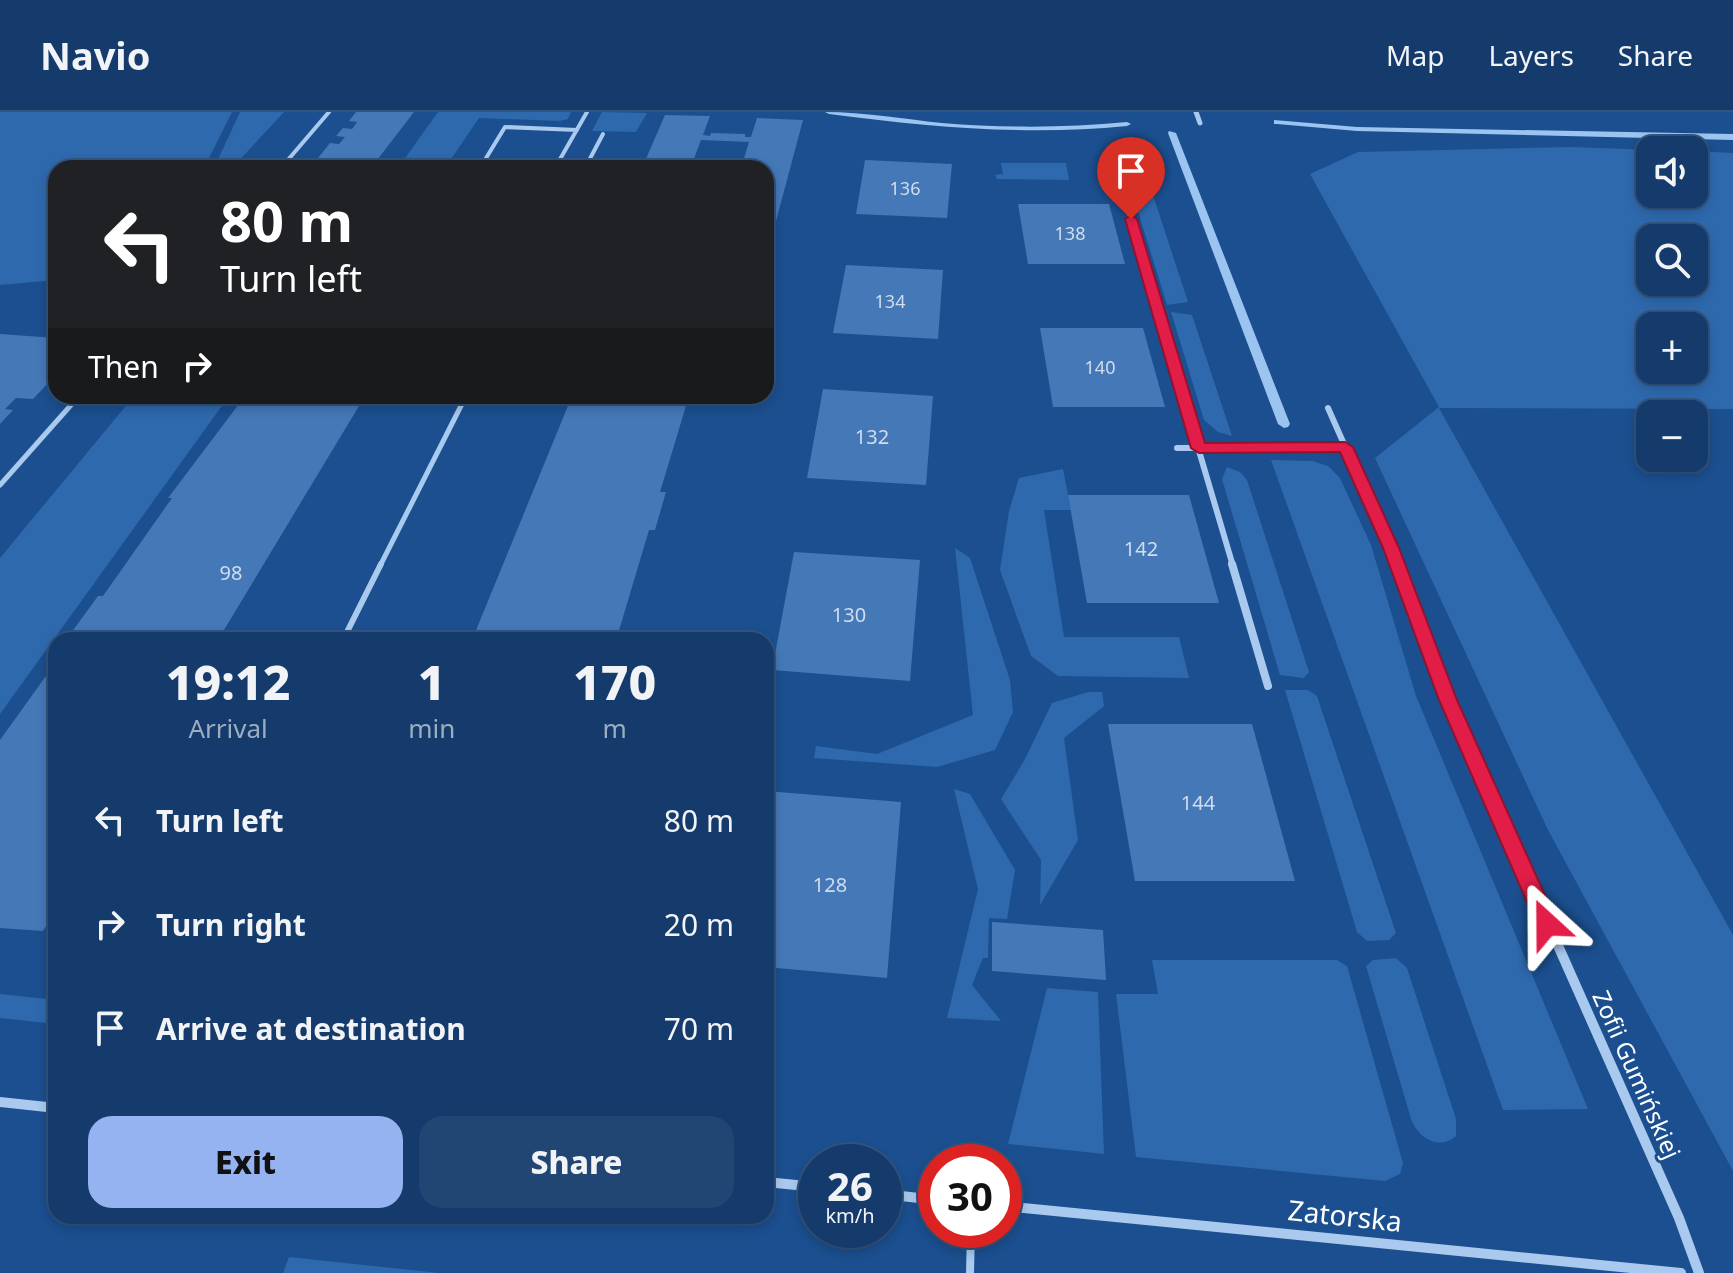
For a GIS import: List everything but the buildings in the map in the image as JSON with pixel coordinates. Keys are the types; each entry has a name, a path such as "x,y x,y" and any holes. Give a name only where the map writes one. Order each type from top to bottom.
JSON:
{"street":[{"path":"1196,112 1200,123"},
{"path":"1116,168 1268,686"},
{"name":"Zofii Gumińskiej","path":"1328,408 1391,548 1448,700 1679,1218 1699,1273"},
{"path":"1177,448 1345,447"},
{"path":"0,1102 48,1107"},
{"path":"774,1183 798,1185"},
{"name":"Zatorska","path":"1022,1208 1681,1273"}],"lane":[{"path":"288,160 329,112"},
{"path":"560,160 587,112"},
{"path":"485,160 505,127 577,130"},
{"path":"589,160 603,134"},
{"path":"0,485 72,404"},
{"path":"347,632 462,404"},
{"path":"970,1273 971,1248"}],"shaded area":[{"path":"0,112 232,112 208,160 48,160 48,281 0,285"},
{"path":"240,112 284,112 239,160 218,160"},
{"path":"438,112 571,112 568,119 560,121 479,118 450,160 404,160"},
{"path":"602,112 647,113 636,132 592,131"},
{"path":"1572,147 1636,149 1636,208 1708,208 1708,152 1733,153 1733,409 1708,409 1708,400 1636,400 1636,409 1439,408 1733,935 1733,1171 1548,830 1375,458 1439,407 1310,174 1358,152"},
{"path":"1120,153 1139,160 1150,185 1130,187"},
{"path":"1001,163 1066,163 1069,180 997,179 995,175 1003,174"},
{"path":"1132,192 1153,195 1188,302 1167,305"},
{"path":"1171,312 1192,315 1232,436 1218,432 1204,420"},
{"path":"127,404 223,404 59,632 48,632 48,647 0,714 0,558"},
{"path":"1271,460 1313,461 1328,466 1340,478 1371,545 1416,696 1588,1109 1503,1110"},
{"path":"1227,467 1240,472 1247,480 1309,672 1304,678 1280,675 1222,479"},
{"path":"1063,469 1071,510 1044,510 1064,637 1179,637 1189,678 1058,676 1031,656 1000,570 1009,511 1019,478"},
{"path":"955,548 970,558 1010,680 1013,712 995,750 937,767 814,758 816,746 877,754 973,715"},
{"path":"1285,690 1308,690 1317,696 1396,933 1389,940 1367,941 1357,932"},
{"path":"1088,692 1102,692 1104,706 1064,738 1078,840 1040,905 1041,860 1001,799 1024,761 1052,703"},
{"path":"954,789 970,794 1015,870 1007,919 989,918 988,958 983,958 972,985 1001,1021 947,1018 978,889"},
{"path":"1396,958 1407,968 1456,1119 1456,1136 1443,1142 1424,1137 1414,1126 1366,966 1373,960"},
{"path":"1152,960 1337,960 1347,966 1403,1163 1400,1174 1385,1181 1136,1157 1116,994 1158,994"},
{"path":"1047,988 1098,992 1104,1154 1008,1144"},
{"path":"0,994 48,999 48,1023 0,1018"},
{"path":"289,1257 439,1273 283,1273"}],"waterway":[{"path":"829,112 978,128 1089,128 1127,124"},
{"path":"1277,122 1357,129 1733,137"},
{"path":"1172,133 1284,424"}],"route":[{"path":"1131,219 1199,448 1345,447 1391,548 1448,700 1547,924"}]}
